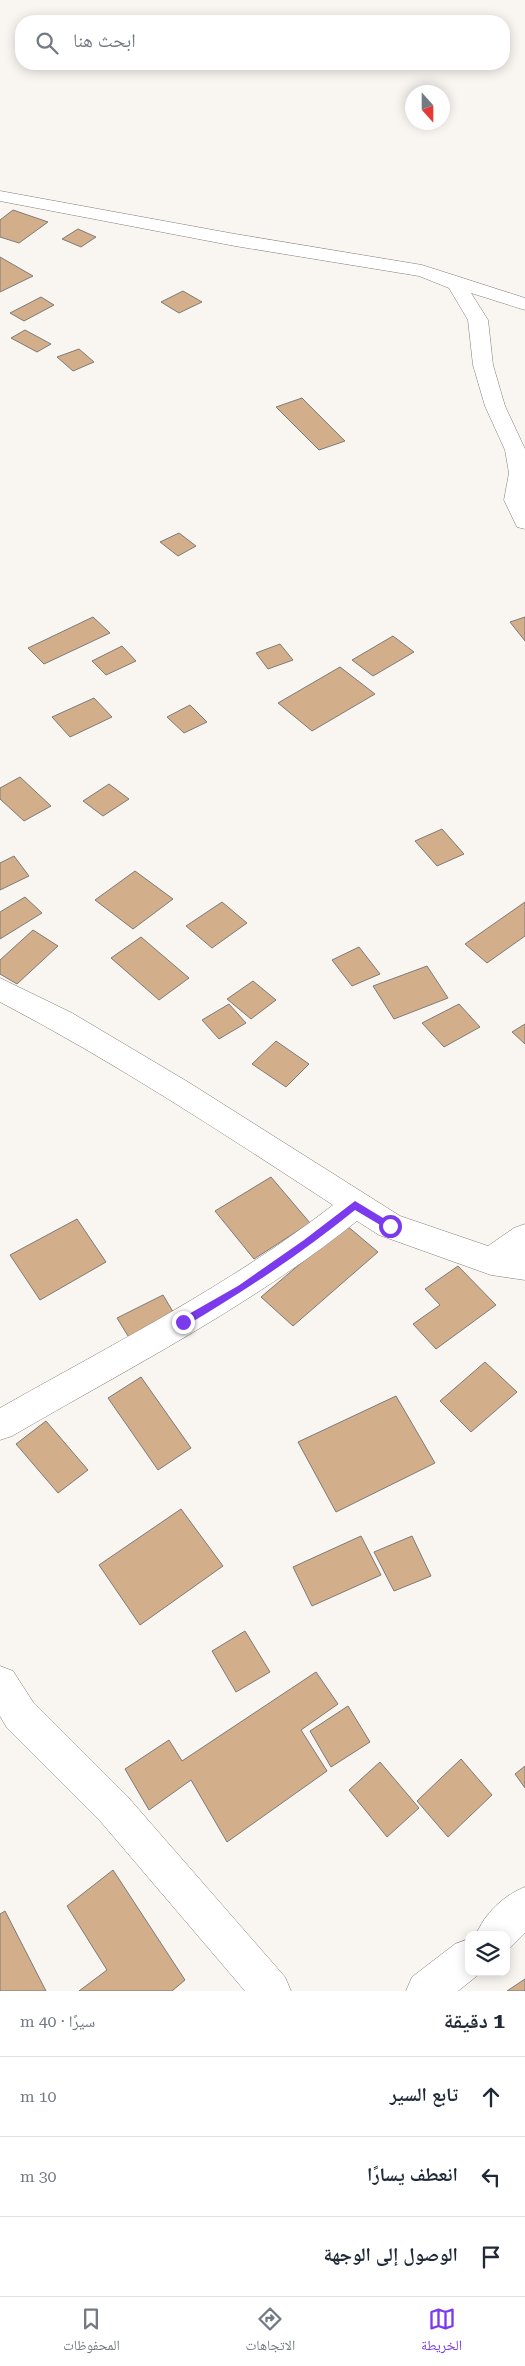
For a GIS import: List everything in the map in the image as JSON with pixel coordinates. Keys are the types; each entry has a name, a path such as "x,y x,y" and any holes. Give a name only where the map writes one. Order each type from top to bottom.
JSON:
{"street":[{"path":"0,196 235,240 422,271 525,304"},
{"path":"422,271 456,284 478,320 483,365 495,406 515,450 520,473 515,500 525,522"},
{"path":"0,989 62,1021 178,1090 390,1226 491,1261 525,1266"},
{"path":"0,1425 241,1288 307,1243 355,1205"},
{"path":"491,1261 525,1237"},
{"path":"0,1684 20,1715 114,1809 271,1991"},
{"path":"499,1931 525,1906"},
{"path":"426,1991 465,1961"}],"building":[{"path":"13,210 48,222 19,243 0,237 0,220"},
{"path":"78,229 96,237 81,247 62,239"},
{"path":"0,257 33,276 0,292"},
{"path":"183,291 202,302 179,313 161,302"},
{"path":"41,297 54,305 24,321 10,313"},
{"path":"25,330 51,344 37,352 11,338"},
{"path":"79,349 94,362 73,371 57,357"},
{"path":"302,398 345,441 319,450 276,407"},
{"path":"179,533 196,546 178,556 160,542"},
{"path":"93,617 110,633 44,664 28,648"},
{"path":"525,617 525,641 510,622"},
{"path":"393,636 414,652 373,676 352,660"},
{"path":"280,644 293,660 268,669 256,653"},
{"path":"122,646 136,661 106,675 92,661"},
{"path":"340,667 375,694 312,731 278,703"},
{"path":"94,698 112,717 70,737 52,717"},
{"path":"190,705 207,722 184,733 167,717"},
{"path":"20,777 51,806 24,821 0,799 0,788"},
{"path":"109,784 129,799 103,816 83,801"},
{"path":"442,829 464,854 437,866 415,841"},
{"path":"14,856 29,876 0,890 0,863"},
{"path":"135,871 173,899 133,929 95,900"},
{"path":"25,897 42,913 0,939 0,912"},
{"path":"222,902 247,923 212,948 186,926"},
{"path":"525,902 525,936 487,963 465,944"},
{"path":"33,930 58,946 17,984 0,974 0,960"},
{"path":"141,937 189,978 159,1000 111,958"},
{"path":"359,947 380,974 352,986 332,960"},
{"path":"427,966 448,998 394,1019 373,986"},
{"path":"253,981 276,1000 251,1019 227,999"},
{"path":"229,1004 246,1023 219,1039 202,1020"},
{"path":"459,1004 480,1027 444,1047 422,1023"},
{"path":"525,1024 525,1044 512,1032"},
{"path":"276,1041 309,1064 286,1087 252,1064"},
{"path":"271,1177 310,1223 254,1259 215,1211"},
{"path":"77,1219 106,1262 40,1300 10,1255"},
{"path":"346,1225 378,1252 293,1326 261,1297"},
{"path":"458,1266 496,1305 436,1349 413,1324 440,1305 425,1289"},
{"path":"163,1295 178,1320 133,1344 117,1318"},
{"path":"485,1362 517,1392 471,1432 440,1401"},
{"path":"141,1377 191,1448 158,1470 108,1398"},
{"path":"396,1396 435,1463 336,1512 298,1442"},
{"path":"46,1421 88,1470 58,1493 16,1444"},
{"path":"181,1509 223,1566 140,1625 99,1565"},
{"path":"361,1536 381,1575 312,1606 293,1567"},
{"path":"412,1536 431,1576 394,1591 374,1552"},
{"path":"245,1631 270,1672 236,1692 212,1651"},
{"path":"316,1672 338,1704 301,1730 327,1771 227,1842 191,1780 149,1810 125,1769 169,1740 182,1761"},
{"path":"348,1706 370,1742 331,1767 310,1731"},
{"path":"461,1759 492,1795 448,1837 417,1801"},
{"path":"380,1762 419,1808 387,1837 349,1790"},
{"path":"525,1766 525,1788 515,1774"},
{"path":"113,1870 185,1980 172,1991 79,1991 107,1970 67,1906"},
{"path":"5,1911 46,1991 0,1991 0,1914"},
{"path":"525,1979 525,1991 507,1991"}],"route":[{"path":"183,1322 241,1288 307,1243 355,1205 390,1226"}]}
